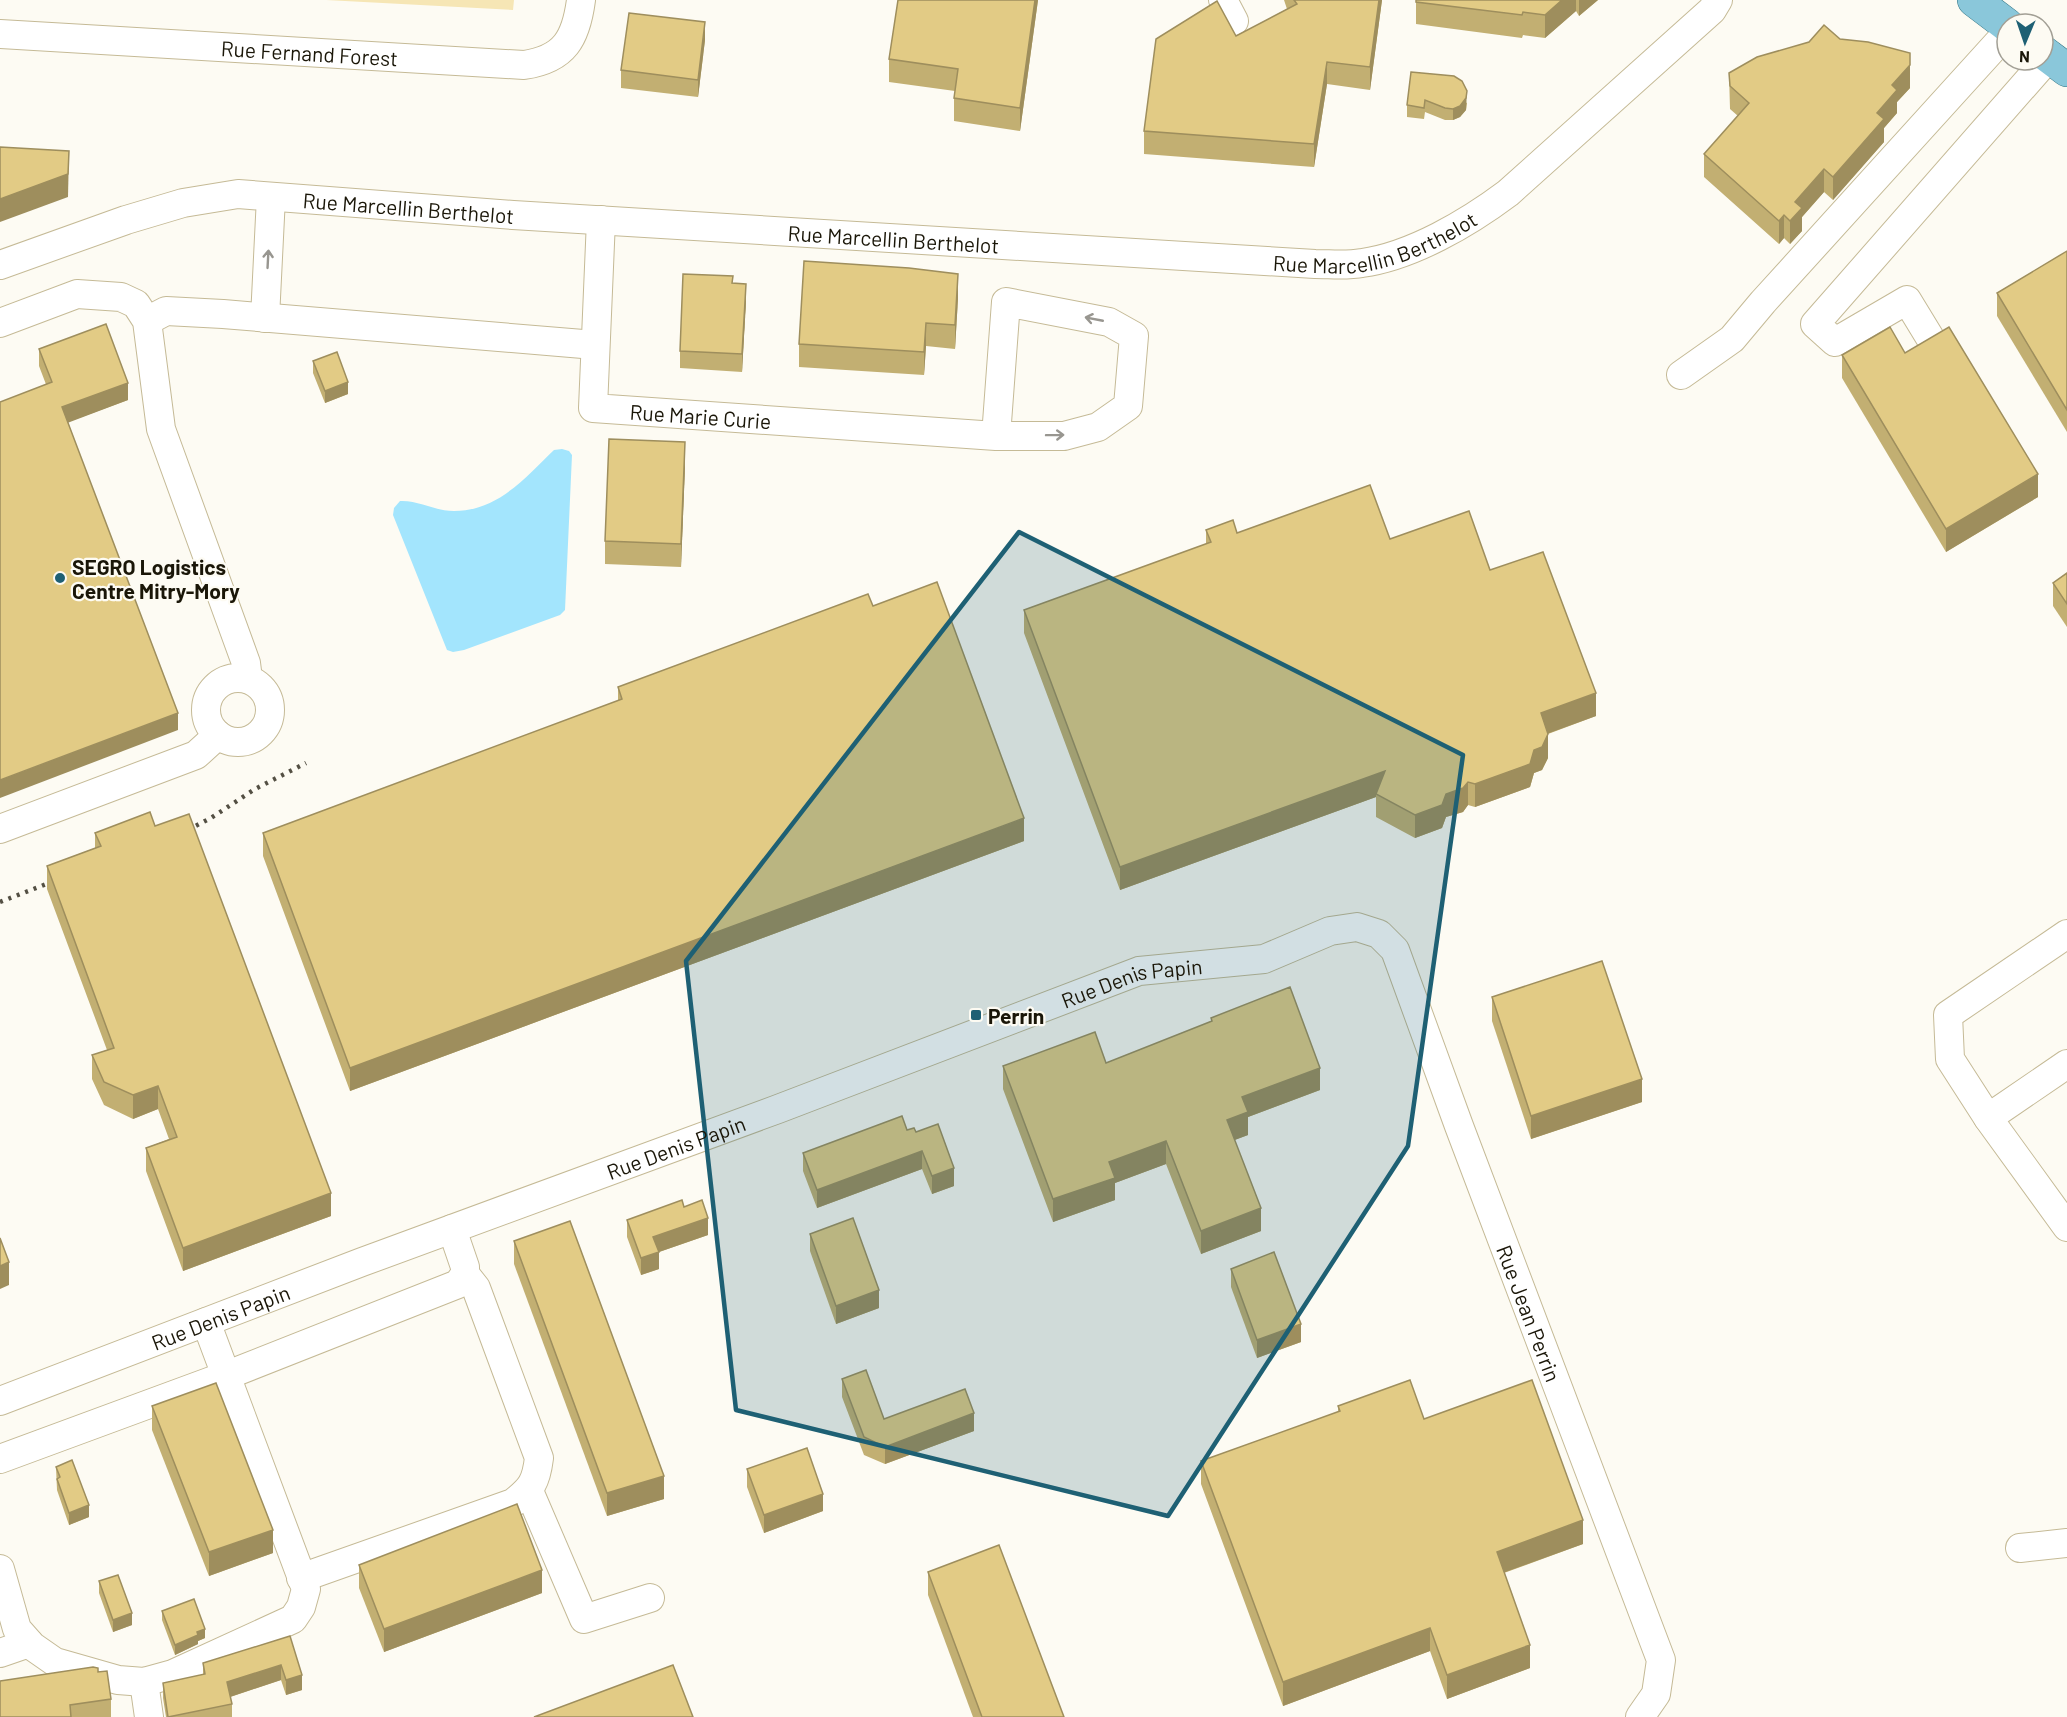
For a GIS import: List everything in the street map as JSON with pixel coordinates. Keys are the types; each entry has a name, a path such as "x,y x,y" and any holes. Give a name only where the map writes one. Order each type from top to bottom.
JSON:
{"main road":[{"path":"1974,0 1995,16"}],"street":[{"name":"Rue Fernand Forest","path":"0,34 524,65 548,60 566,46 576,24 581,0"},
{"name":"Rue Marcellin Berthelot","path":"0,265 126,220 183,203 238,194 601,220 1315,264 1361,264 1383,259 1424,243 1490,207 1723,3"},
{"path":"1681,375 1732,339 1995,46"},
{"path":"1932,341 1907,300 1835,342 1815,324 2042,72"},
{"path":"265,318 271,197"},
{"name":"Rue Marie Curie","path":"601,220 593,408 996,436"},
{"path":"0,323 77,294 121,297 136,304 147,321 161,429 246,663 248,680"},
{"path":"1006,302 1109,322 1134,336 1128,406 1098,427 1064,436 996,436 1006,302"},
{"path":"147,321 166,311 595,345"},
{"path":"238,678 256,684 268,698 270,709 269,720 264,729 257,737 236,743 226,741 218,735 211,728 207,718 208,699 220,683 238,678"},
{"path":"0,829 196,755 218,735"},
{"name":"Rue Denis Papin","path":"0,1401 452,1229 778,1109 1138,970 1264,959 1330,931 1357,927"},
{"name":"Rue Jean Perrin","path":"1357,927 1379,934 1395,950 1463,1137 1661,1660 1656,1694 1640,1717"},
{"path":"2067,934 1948,1015 1950,1059 1988,1118 2067,1227"},
{"path":"1988,1118 2067,1064"},
{"path":"0,1459 225,1376 458,1284 465,1274 465,1267 452,1229"},
{"path":"301,1578 513,1503 529,1491 537,1474 539,1458 476,1288 465,1274"},
{"path":"0,1569 17,1629 29,1643 55,1662 118,1680 144,1682 173,1674 293,1618 302,1607 306,1589 206,1322"},
{"path":"529,1491 584,1619 651,1598"},
{"path":"2020,1548 2067,1543"},
{"path":"0,1653 29,1643"},
{"path":"144,1682 149,1717"}],"highlighted area":[{"path":"1019,532 1463,755 1408,1146 1168,1516 736,1410 686,961"}],"shaded area":[{"path":"326,0 514,0 513,10"}],"water":[{"path":"554,450 569,451 572,455 565,610 560,615 464,650 453,652 447,650 393,515 394,508 400,501 454,511 484,505 510,491"}],"building":[{"path":"898,0 1035,0 1020,108 954,98 958,69 889,59"},
{"path":"1294,0 1379,0 1370,67 1327,62 1314,144 1144,131 1156,39 1217,1 1236,36 1297,4"},
{"path":"1416,0 1562,0 1545,15 1523,12 1522,15 1416,2"},
{"path":"629,13 705,22 698,80 621,70"},
{"path":"1824,25 1840,39 1868,42 1910,53 1910,65 1892,85 1897,90 1877,113 1884,119 1833,177 1824,169 1795,202 1802,208 1790,221 1784,215 1779,221 1704,154 1749,103 1730,86 1729,73 1757,57 1809,42"},
{"path":"1411,72 1454,76 1462,81 1467,91 1466,98 1460,106 1453,109 1425,100 1424,108 1407,105"},
{"path":"0,147 69,151 68,174 0,199"},
{"path":"2067,251 2067,410 1997,293"},
{"path":"804,261 909,268 958,274 955,325 926,323 924,352 799,344"},
{"path":"683,274 733,276 732,283 746,284 742,354 680,351"},
{"name":"SEGRO Logistics Centre Mitry-Mory","path":"106,324 128,383 62,407 178,713 0,780 0,402 52,382 39,349"},
{"path":"1890,327 1905,353 1949,327 2038,474 1946,529 1842,355"},
{"path":"337,352 348,382 325,391 313,361"},
{"path":"609,439 685,442 681,544 605,541"},
{"path":"1370,485 1390,539 1469,511 1490,570 1543,552 1596,693 1541,713 1548,734 1542,747 1534,750 1530,764 1475,784 1468,782 1463,788 1446,794 1442,805 1415,815 1376,794 1385,771 1120,867 1024,610 1211,542 1206,530 1233,520 1237,533"},
{"path":"2067,573 2067,604 2053,583"},
{"path":"937,582 1024,818 350,1068 263,833 622,699 618,687 868,594 873,606"},
{"path":"150,812 155,826 189,814 331,1193 183,1248 146,1148 177,1137 158,1086 133,1095 104,1082 92,1055 114,1048 47,866 101,846 95,833"},
{"path":"1602,961 1642,1079 1531,1116 1492,997"},
{"path":"1290,987 1320,1068 1242,1097 1248,1112 1227,1120 1261,1208 1201,1231 1166,1141 1109,1162 1115,1178 1053,1199 1003,1066 1095,1032 1106,1063"},
{"path":"902,1116 907,1130 914,1128 916,1132 938,1124 954,1168 932,1176 922,1151 817,1190 803,1153"},
{"path":"682,1200 684,1207 702,1200 708,1218 653,1237 659,1252 641,1258 627,1220"},
{"path":"853,1218 879,1290 836,1306 810,1234"},
{"path":"570,1221 664,1476 607,1493 514,1241"},
{"path":"0,1238 9,1262 0,1266"},
{"path":"1274,1252 1301,1324 1257,1340 1231,1269"},
{"path":"866,1370 884,1419 965,1389 974,1413 885,1447 864,1437 842,1379"},
{"path":"1410,1380 1424,1419 1532,1380 1583,1520 1497,1552 1530,1645 1447,1675 1430,1628 1283,1682 1201,1461 1340,1411 1338,1406"},
{"path":"216,1383 273,1530 209,1552 152,1406"},
{"path":"807,1448 823,1494 764,1515 747,1469"},
{"path":"72,1460 89,1505 69,1513 57,1479 60,1477 56,1467"},
{"path":"517,1504 542,1570 384,1629 359,1565"},
{"path":"999,1545 1064,1717 982,1717 928,1572"},
{"path":"118,1575 132,1613 113,1620 99,1581"},
{"path":"194,1599 205,1629 197,1632 198,1635 175,1645 162,1611"},
{"path":"290,1636 302,1675 286,1680 281,1665 227,1682 232,1704 168,1717 163,1683 205,1674 203,1663"},
{"path":"673,1665 693,1717 534,1717"},
{"path":"98,1668 98,1672 107,1671 111,1699 70,1705 71,1717 0,1717 0,1681"}],"railway":[{"path":"180,834 211,818 255,789 306,763"},
{"path":"0,902 62,878"}],"place":[{"name":"SEGRO Logistics Centre Mitry-Mory","path":"60,578"},
{"name":"Perrin","path":"976,1015"}]}
